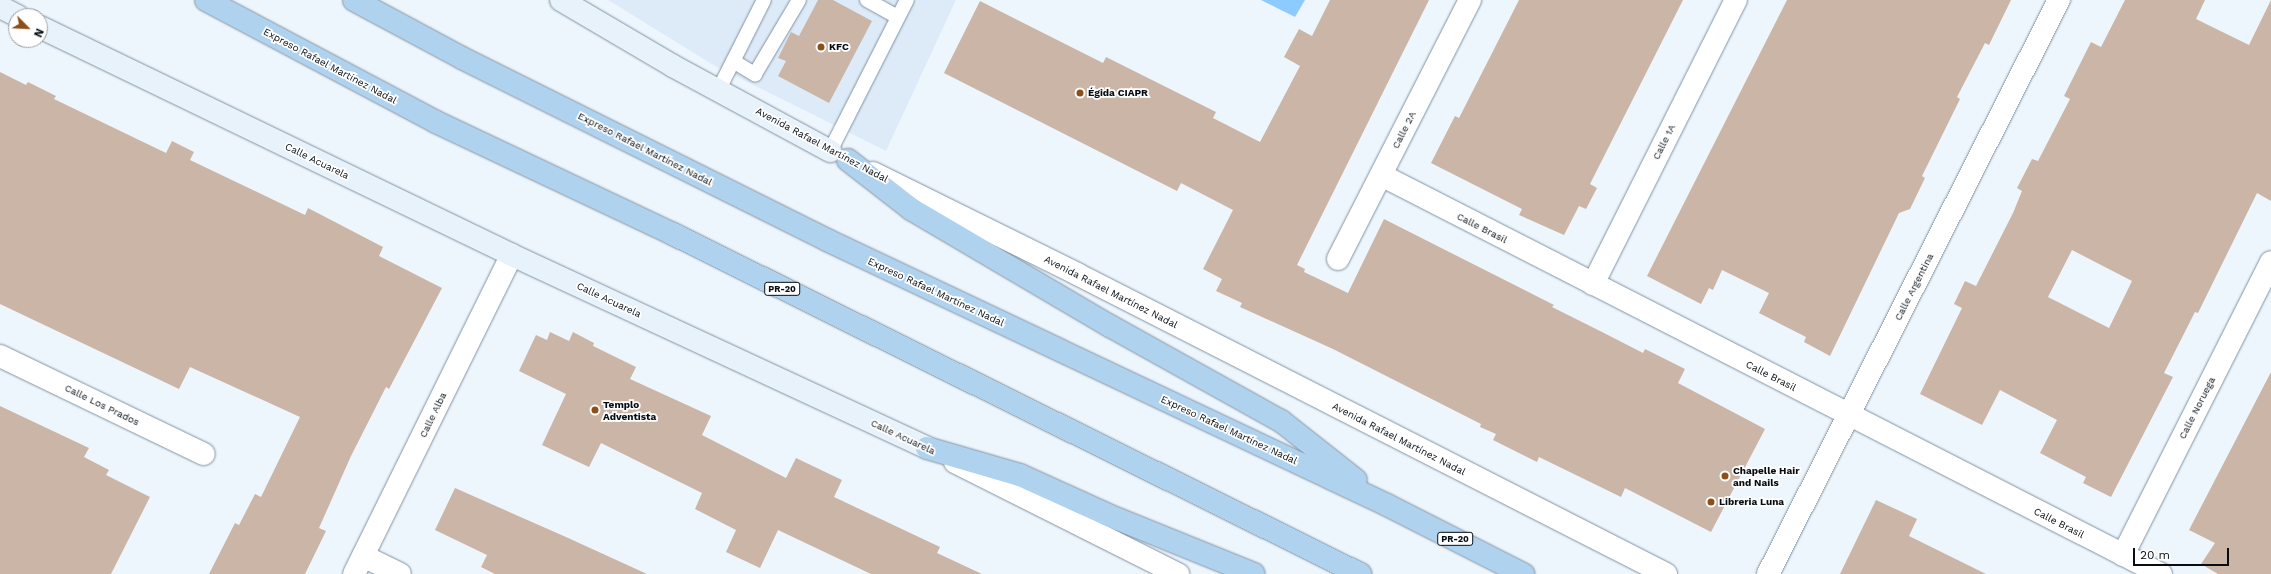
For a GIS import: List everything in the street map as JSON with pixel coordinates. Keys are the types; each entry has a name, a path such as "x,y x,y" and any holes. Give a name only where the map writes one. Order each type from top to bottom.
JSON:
{"highway":[{"name":"Expreso Rafael Martínez Nadal","path":"206,0 436,122 673,234 1139,467 1360,574"},
{"name":"Expreso Rafael Martínez Nadal","path":"354,0 469,62 820,236 1387,505 1523,574"},
{"path":"839,156 910,209 1110,326 1281,421 1387,505"},
{"path":"927,448 1020,475 1108,515 1254,574"}],"street":[{"name":"Avenida Rafael Martínez Nadal","path":"561,0 718,91 839,156 1070,270 1666,574"},
{"name":"Calle 2A","path":"1338,259 1470,0"},
{"name":"Calle 1A","path":"1593,284 1736,0"},
{"name":"Calle Argentina","path":"1768,574 2059,0"},
{"name":"Calle Acuarela","path":"48,30 512,255 927,448 1178,574"},
{"name":"Calle Brasil","path":"1381,175 1849,416 2161,574"},
{"name":"Calle Alba","path":"359,565 512,255"},
{"name":"Calle Noruega","path":"2123,555 2271,262"},
{"name":"Calle Los Prados","path":"0,356 204,454"},
{"path":"359,565 400,574"}],"lane":[{"path":"718,91 764,0"},
{"path":"733,61 755,74 799,0"},
{"path":"867,0 898,17"},
{"path":"839,156 898,17 907,0"}],"shaded area":[{"path":"608,0 956,0 886,151 715,66"},
{"path":"1261,0 1305,0 1295,17"}],"building":[{"name":"KFC","path":"818,0 833,0 872,21 829,103 778,76 786,61 778,58 791,32 799,36"},
{"path":"1330,0 1429,0 1297,265 1305,269 1304,272 1348,293 1384,219 1554,305 1552,307 1643,353 1645,349 1685,369 1678,383 1765,429 1711,532 1625,488 1621,497 1539,457 1537,462 1493,440 1496,434 1480,427 1481,424 1333,349 1240,307 1242,303 1216,291 1222,279 1203,269 1233,210 1181,183 1177,191 944,73 980,1 1103,63 1106,57 1216,112 1213,118 1260,142 1300,66 1284,57 1299,29 1312,36"},
{"path":"1519,0 1683,0 1590,184 1597,188 1586,209 1579,206 1564,235 1519,215 1522,209 1431,163 1455,116 1459,118"},
{"path":"1787,0 2011,0 1989,45 1985,43 1957,97 1960,99 1922,176 1925,178 1910,209 1899,213 1830,356 1804,342 1806,337 1759,313 1769,293 1722,270 1713,290 1709,288 1701,304 1647,276"},
{"path":"2125,0 2205,0 2196,19 2249,45 2271,0 2271,201 2257,193 2198,313 2195,312 2164,373 2173,377 2111,497 2083,483 2086,477 2040,453 2057,420 2000,390 1982,425 1920,394 1962,308 1954,304 1965,281 1976,286 2013,213 2022,191 2017,188 2032,159 2038,161 2070,99 2064,96 2091,42 2101,47","holes":["2072,250 2132,281 2109,328 2048,297"]},
{"path":"0,72 26,85 28,82 56,96 54,99 166,153 172,141 194,152 190,160 305,215 308,208 383,247 379,256 442,288 389,389 386,387 351,456 319,528 326,531 305,574 209,574 235,523 239,525 255,494 261,497 300,417 190,367 179,389 0,304"},
{"path":"550,332 569,341 573,332 594,343 593,346 636,367 630,379 711,416 702,435 786,478 796,458 842,480 834,497 940,547 937,553 982,574 871,574 778,530 760,568 726,552 736,530 695,509 702,493 601,443 589,467 542,445 566,394 519,371 536,335 547,340"},
{"path":"2271,372 2271,574 2218,574 2201,564 2215,543 2189,530"},
{"path":"0,406 89,448 84,457 109,470 106,475 150,497 111,574 0,574"},
{"path":"455,488 647,574 495,574 481,567 487,555 435,530"},
{"path":"1876,500 1917,519 1909,536 1986,574 1840,574"}],"place":[{"name":"KFC","path":"821,47"},
{"name":"Égida CIAPR","path":"1080,93"},
{"name":"Templo Adventista","path":"595,410"},
{"name":"Chapelle Hair and Nails","path":"1725,476"},
{"name":"Libreria Luna","path":"1711,502"}]}
